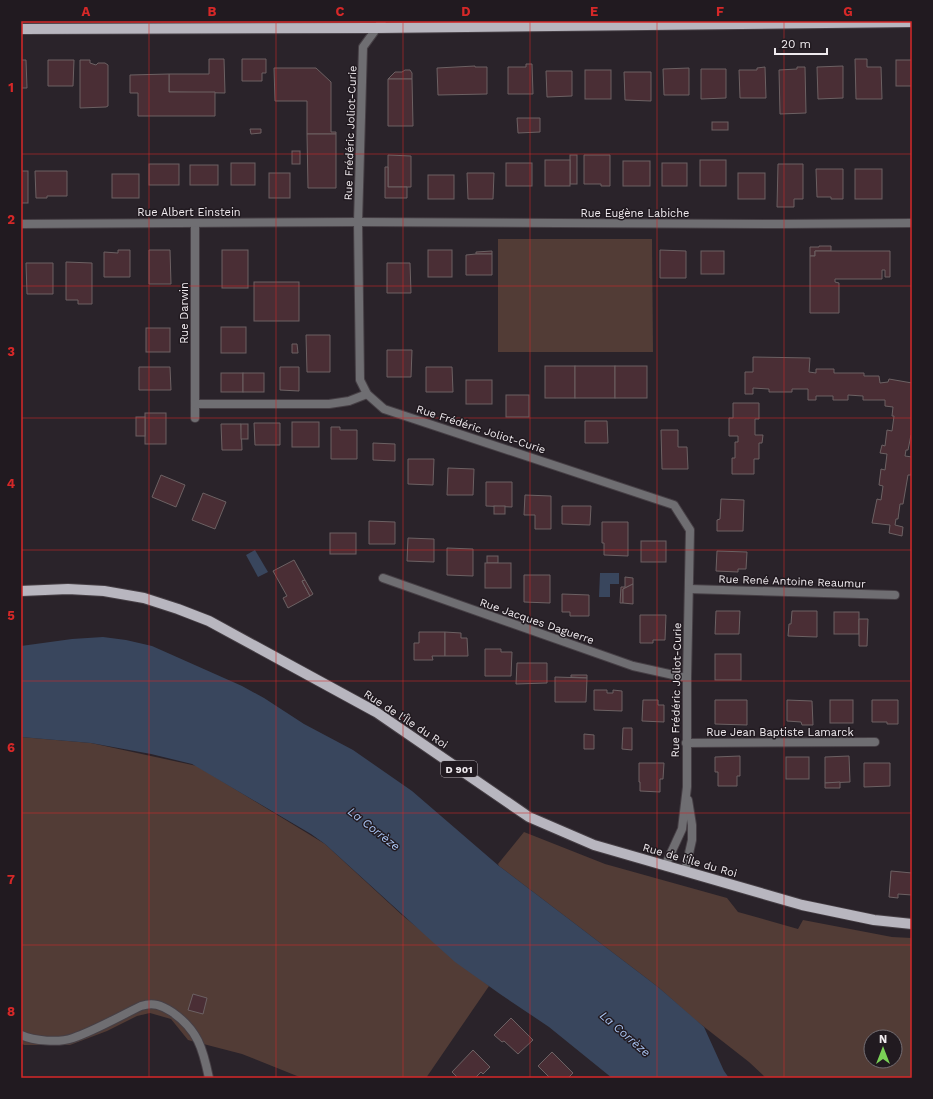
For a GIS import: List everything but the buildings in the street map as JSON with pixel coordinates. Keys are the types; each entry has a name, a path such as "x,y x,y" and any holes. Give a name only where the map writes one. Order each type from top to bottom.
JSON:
{"main road":[{"path":"21,30 379,25 912,22"},
{"name":"Rue de l'Île du Roi","path":"21,591 68,589 104,591 144,598 209,621 376,712 529,817 594,845 802,905 874,920 912,924"}],"street":[{"name":"Rue Frédéric Joliot-Curie","path":"379,25 363,47 358,222 360,380 367,394 384,408 674,505 690,530 686,743 687,787 692,825 692,840 685,871"},
{"name":"Rue Albert Einstein","path":"21,224 358,222"},
{"name":"Rue Eugène Labiche","path":"358,222 764,224 912,223"},
{"name":"Rue Darwin","path":"195,223 196,418"},
{"path":"196,404 329,404 348,401 367,394"},
{"name":"Rue Jacques Daguerre","path":"383,578 633,666 687,678"},
{"name":"Rue René Antoine Reaumur","path":"689,589 895,595"},
{"name":"Rue Jean Baptiste Lamarck","path":"686,743 875,742"},
{"name":"Rue Frédéric Joliot-Curie","path":"665,866 682,829 687,787"},
{"path":"21,1036 48,1041 72,1039 141,1006 149,1003 157,1004 183,1020 193,1032 200,1044 209,1078"}],"shaded area":[{"path":"498,239 652,239 653,352 498,352"},
{"path":"21,737 91,743 197,766 325,844 402,915 489,986 426,1078 302,1078 242,1054 188,1040 171,1019 150,1013 137,1016 107,1031 70,1045 24,1045 21,1043"},
{"path":"524,832 605,864 727,898 738,912 798,929 803,920 892,937 912,938 912,1078 766,1078 749,1062 694,1019 658,987 498,864"}],"water":[{"path":"255,550 268,572 258,577 246,555"},
{"path":"600,573 619,573 619,584 610,584 610,597 599,597"},
{"name":"La Corrèze","path":"103,637 126,640 152,646 242,686 264,698 304,724 353,750 412,791 499,866 658,987 704,1027 724,1071 729,1078 612,1078 549,1027 455,962 325,844 311,834 192,764 151,754 91,743 21,737 21,646 72,639"}]}
